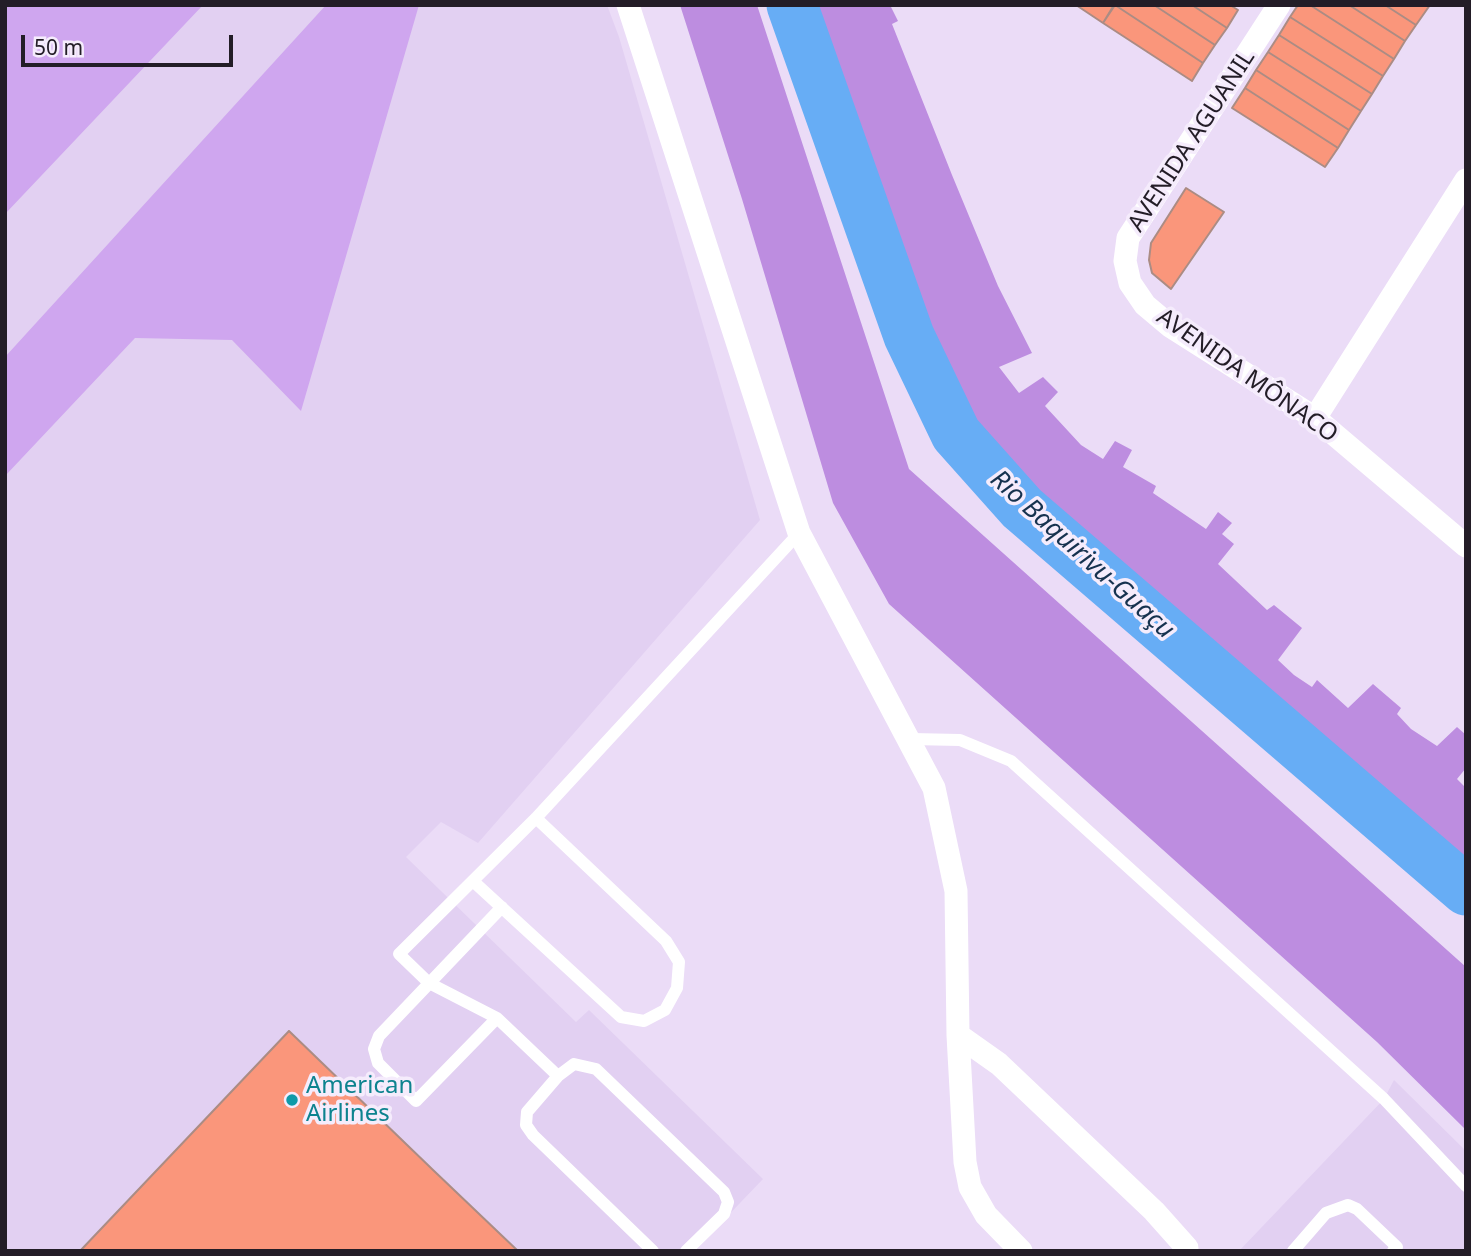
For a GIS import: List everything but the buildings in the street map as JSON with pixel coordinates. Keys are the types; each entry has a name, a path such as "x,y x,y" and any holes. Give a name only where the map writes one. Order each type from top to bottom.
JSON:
{"street":[{"path":"628,5 799,533 911,739 934,788 956,891 958,1035 965,1162 971,1187 986,1215 1021,1251"},
{"name":"AVENIDA AGUANIL","path":"1130,283 1125,261 1128,238 1279,5"},
{"path":"1315,418 1466,180"},
{"name":"AVENIDA MÔNACO","path":"1130,283 1145,306 1170,326 1315,418 1466,546"},
{"path":"958,1035 999,1064 1154,1211 1187,1250"}],"lane":[{"path":"558,1076 497,1018 429,984 399,954 536,818 799,533"},
{"path":"911,739 960,740 1011,761 1384,1099 1466,1186"},
{"path":"474,882 621,1017 644,1021 665,1010 677,988 679,962 666,941 536,818"},
{"path":"497,1018 416,1101 378,1063 374,1049 379,1036 502,907"},
{"path":"653,1251 533,1136 526,1125 527,1112 558,1076 574,1064 596,1069 724,1192 728,1202 724,1214 686,1251"},
{"path":"1293,1251 1326,1213 1348,1205 1357,1209 1397,1247 1393,1251"}],"shaded area":[{"path":"5,5 607,5 619,37 760,520 478,843 441,822 406,857 576,1022 589,1010 763,1179 694,1251 5,1251"},
{"path":"5,5 203,5 5,214"},
{"path":"326,5 419,5 301,411 232,340 135,338 5,476 5,357"},
{"path":"680,5 757,5 909,469 1466,967 1466,1130 1377,1042 889,604 833,503 742,199"},
{"path":"811,5 890,5 898,21 892,24 952,175 998,286 1032,353 999,367 1019,393 1043,377 1058,392 1045,406 1081,445 1103,459 1115,441 1132,450 1123,467 1156,486 1153,493 1206,529 1218,512 1232,523 1222,534 1234,544 1218,564 1267,610 1274,605 1302,628 1278,660 1294,675 1312,687 1317,680 1348,708 1373,684 1401,708 1397,714 1411,729 1437,746 1457,727 1466,735 1466,768 1457,779 1466,788 1466,871 1357,778 1248,675 1139,598 1043,506 928,358 856,164"},
{"path":"1394,1080 1466,1151 1466,1251 1239,1251 1384,1099"}],"waterway":[{"name":"Rio Baquirivu-Guaçu","path":"792,5 909,336 956,434 1022,508 1466,890"}],"place":[{"name":"American Airlines","path":"292,1100"}]}
